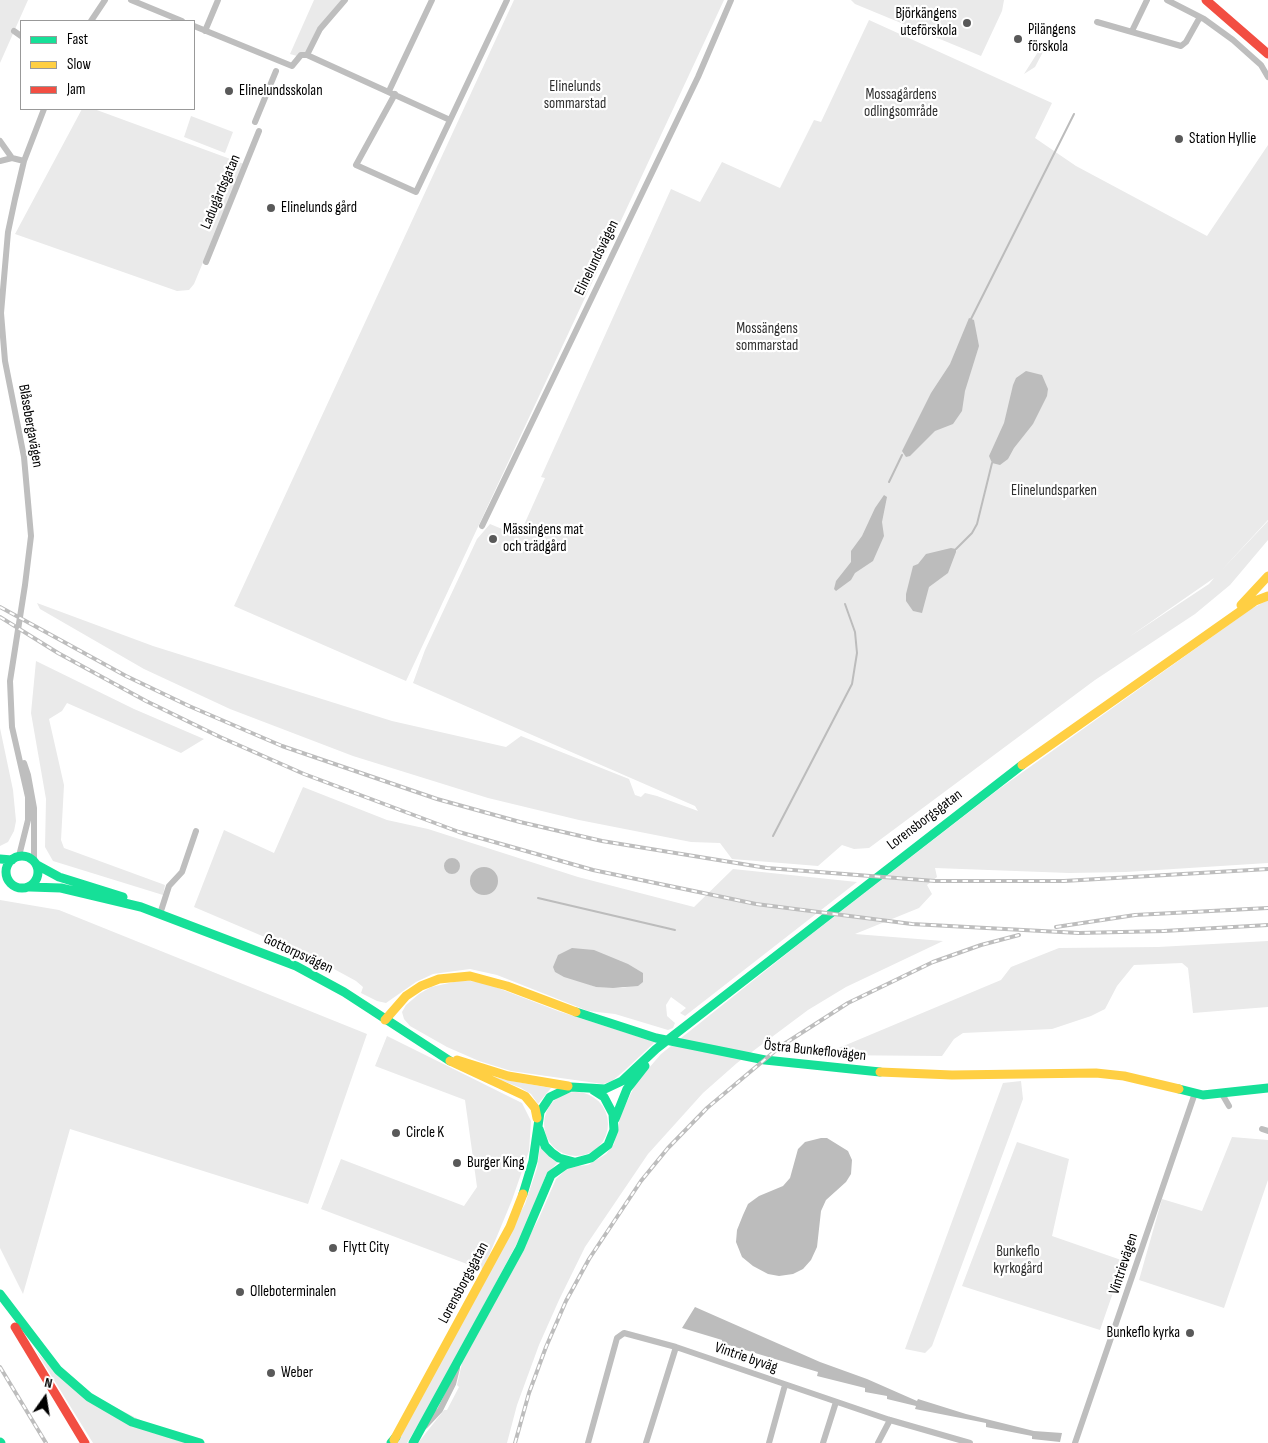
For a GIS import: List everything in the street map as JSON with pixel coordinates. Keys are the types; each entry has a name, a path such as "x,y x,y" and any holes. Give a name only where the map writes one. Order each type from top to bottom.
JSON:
{"main road":[{"path":"1206,0 1268,52"},
{"name":"Lorensborgsgatan","path":"1199,641 1241,605 1268,576"},
{"name":"Lorensborgsgatan","path":"393,1441 510,1227 528,1182 544,1103 556,1092 571,1087 605,1089 615,1086 677,1032 960,811 1067,732 1255,601 1268,596"},
{"name":"Gottorpsvägen","path":"0,859 24,856 59,877 114,894 141,907 296,966 344,992 458,1066 525,1096 535,1108 538,1126"},
{"path":"9,881 6,870 15,858"},
{"path":"30,887 38,878 36,863"},
{"name":"Gottorpsvägen","path":"0,876 18,888 61,888 141,907"},
{"name":"Östra Bunkeflovägen","path":"385,1020 406,996 421,986 439,978 470,976 507,986 620,1027 709,1050 816,1067 952,1075 1096,1073 1124,1076 1194,1093 1222,1094 1268,1088"},
{"name":"Lorensborgsgatan","path":"416,1439 520,1248 552,1175 565,1165 591,1158 604,1150 612,1137 614,1122 622,1099 635,1077 677,1032"},
{"name":"Gottorpsvägen","path":"414,1039 485,1070 524,1080 571,1087"},
{"name":"Lorensborgsgatan","path":"586,1088 604,1097 611,1108 614,1122"},
{"path":"538,1126 545,1146 552,1153 568,1161 577,1162"},
{"path":"0,1294 43,1353 58,1370 88,1397 132,1422 200,1443"},
{"path":"0,1302 53,1394 85,1443"}],"street":[{"path":"92,20 105,0"},
{"path":"131,0 180,20"},
{"path":"205,31 218,0"},
{"path":"307,55 320,29 345,0"},
{"path":"432,0 392,93 356,165 416,192 507,0"},
{"name":"Elinelundsvägen","path":"482,526 698,77 731,0"},
{"path":"1132,31 1147,0"},
{"path":"1167,0 1200,17 1233,40 1261,64 1268,77"},
{"path":"1097,22 1181,46 1186,42 1200,17"},
{"path":"195,26 292,66 301,55 307,55 450,120"},
{"path":"14,32 20,35"},
{"path":"255,122 276,71"},
{"name":"Blåsebergavägen","path":"15,858 26,834 28,807 10,710 10,681 25,585 30,536 24,457 5,362 1,313 8,232 24,161 44,110"},
{"name":"Ladugårdsgatan","path":"206,262 259,131"},
{"path":"0,141 12,158"},
{"path":"0,161 12,158 24,161"},
{"name":"Blåsebergavägen","path":"19,752 28,775 33,801 36,863"},
{"path":"160,914 170,886 182,872 196,831"},
{"name":"Vintrievägen","path":"1075,1443 1194,1093"},
{"path":"1222,1094 1228,1106"},
{"name":"Vintrie byväg","path":"588,1443 617,1338 624,1333 676,1347 890,1420 970,1443"},
{"path":"649,1442 676,1347"},
{"path":"769,1443 785,1385"},
{"path":"822,1443 836,1402"},
{"path":"878,1443 890,1420"}],"green space":[{"path":"0,0 28,0 0,63"},
{"path":"314,0 343,0 304,58 290,54"},
{"name":"Elinelunds sommarstad","path":"514,0 724,0 406,681 234,606"},
{"path":"851,0 1004,0 1002,11 981,56 855,4"},
{"path":"869,20 1052,103 1035,138 1076,166 1207,236 1268,145 1268,520 1219,573 1268,521 1268,540 1230,585 1195,614 1095,680 869,848 854,849 842,845 818,866 732,859 720,843 691,842 579,820 488,798 353,756 230,709 144,669 40,609 37,603 153,646 392,721 506,747 521,736 629,779 635,795 641,797 645,793 657,796 698,811 695,806 413,683 425,650 477,539 490,524 519,536 545,478 541,477 671,189 700,202 722,162 780,188 814,120 821,122","holes":["1214,578 1209,584 1129,637"]},
{"path":"1043,44 1045,45 1044,50 1035,67 1024,74"},
{"path":"81,110 97,110 244,164 194,284 189,290 177,291 15,234"},
{"path":"191,116 233,132 225,153 184,137"},
{"path":"1268,600 1268,863 1126,872 1069,873 935,868 937,877 927,885 932,894 919,908 855,934 943,941 846,987 808,1010 737,1063 703,1093 648,1154 585,1247 559,1300 539,1345 517,1405 507,1443 418,1443 444,1410 447,1410 459,1387 457,1385 462,1363 539,1218 556,1179 569,1167 588,1165 606,1154 614,1144 621,1114 636,1083 661,1054 999,789 1251,609"},
{"path":"36,661 134,709 204,739 181,753 67,703 62,711 49,719 64,785 61,840 64,848 165,885 163,895 53,861 45,847 46,799 31,713"},
{"path":"0,728 13,790 16,821 14,831 8,842 0,846"},
{"path":"303,787 387,820 428,829 578,877 694,907 733,869 857,882 685,1016 680,1013 686,1008 671,997 666,1005 667,1016 675,1023 673,1028 668,1030 615,1014 588,1011 497,975 470,969 433,974 416,982 386,1003 377,1001 361,993 363,987 356,981 314,958 194,907 224,830 274,853","holes":["555,972 627,988 596,987"]},
{"path":"0,900 59,910 367,1034 308,1204 70,1129 23,1294 0,1248"},
{"path":"1268,941 1268,1007 1193,1013 1188,968 1182,963 1134,965 1117,986 1105,1009 1091,1016 1052,1029 963,1033 954,1039 942,1056 822,1055 1001,980 1011,967 1059,948 1158,947"},
{"path":"463,980 485,983 558,1011 655,1042 612,1081 603,1084 511,1071 479,1061 447,1047 410,1026 404,1019 402,1012 406,1005 431,987"},
{"path":"387,1036 522,1103 531,1121 529,1151 512,1200 483,1270 321,1209 341,1159 464,1206 477,1187 465,1100 375,1066"},
{"path":"488,1075 551,1088 538,1104 531,1094 521,1088"},
{"path":"1021,1081 1023,1099 932,1346 925,1353 905,1349 1003,1083"},
{"path":"570,1092 582,1092 599,1101 606,1112 608,1124 606,1136 599,1147 582,1156 570,1156 558,1151 549,1142 544,1130 544,1118 549,1106 558,1097"},
{"path":"1232,1137 1268,1140 1268,1180 1224,1308 1139,1280 1162,1199 1202,1211"},
{"name":"Bunkeflo kyrkogård","path":"1017,1142 1069,1159 1052,1236 1124,1261 1100,1330 962,1286"},
{"path":"540,1147 552,1159 558,1162 546,1175 523,1232 432,1402 407,1443 397,1443 525,1204 537,1168"},
{"path":"36,1351 65,1382 186,1443 93,1443"}],"shaded area":[{"path":"969,318 974,320 979,346 965,391 962,411 953,424 935,431 910,456 906,457 902,451 931,393 950,364"},
{"path":"1026,371 1042,375 1048,389 1047,396 1033,424 1014,448 1008,459 1000,465 992,463 989,456 1004,423 1013,385 1016,378"},
{"path":"884,495 887,497 882,522 884,536 873,561 855,573 851,580 836,591 834,589 836,581 851,562 851,551 862,536 875,508"},
{"path":"951,548 956,549 956,552 948,573 929,587 922,613 913,611 906,601 906,594 913,566 918,564 926,554"},
{"path":"452,858 460,866 452,874 444,866"},
{"path":"484,867 494,871 498,881 494,891 484,895 474,891 470,881 474,871"},
{"path":"572,948 594,950 628,964 643,973 643,982 638,986 596,987 564,977 555,972 553,967 558,955"},
{"path":"827,1138 848,1151 852,1160 851,1174 846,1182 826,1200 821,1211 817,1247 811,1260 803,1269 793,1274 779,1276 768,1274 753,1266 742,1257 736,1242 737,1230 748,1204 759,1196 783,1186 790,1178 798,1149 805,1142"},
{"path":"695,1307 820,1362 867,1379 917,1401 918,1399 966,1414 1034,1431 1062,1433 1060,1442 1032,1439 1032,1436 986,1427 986,1423 915,1409 916,1406 887,1399 887,1396 865,1392 865,1388 817,1376 818,1372 722,1343 722,1340 682,1328"}],"waterway":[{"path":"971,319 1074,114"},
{"path":"889,482 902,455"},
{"path":"956,549 972,533 977,524 992,463"},
{"path":"773,836 852,684 857,653 855,632 845,604"},
{"path":"538,898 675,930"}],"railway":[{"path":"0,607 126,676 189,706 282,746 437,799 520,822 602,841 767,868 935,881 1064,881 1268,869"},
{"path":"0,617 58,653 146,701 220,737 304,774 459,832 593,870 756,904 912,924 1079,933 1164,931 1268,925"},
{"path":"1056,927 1135,915 1268,908"},
{"path":"515,1443 529,1393 546,1347 566,1301 589,1259 641,1181 668,1148 707,1108 781,1046 848,1003 933,962 981,945 1019,935"},
{"path":"0,1367 46,1443"}],"traffic: fast":[{"path":"523,1194 533,1161 540,1112 550,1097 571,1087 605,1089 622,1081 656,1049 1022,765"},
{"path":"22,856 28,857 33,861 37,866 38,872 37,878 33,883 28,887 22,888 16,887 11,883 7,878 6,872 7,866 11,861 16,857 22,856"},
{"path":"0,859 12,860"},
{"path":"37,865 59,877 123,897"},
{"path":"30,887 61,888 141,907 296,966 344,992 450,1061"},
{"path":"576,1012 656,1038 765,1060 880,1072"},
{"path":"615,1119 627,1089 645,1066"},
{"path":"1179,1089 1203,1095 1268,1088"},
{"path":"413,1443 520,1248 551,1175 565,1165 591,1158 608,1145 614,1130 613,1114 604,1097 593,1090"},
{"path":"539,1129 545,1146 552,1153 559,1158 574,1162"},
{"path":"0,1294 58,1370 89,1397 132,1422 200,1443"},
{"path":"391,1443 396,1437"}],"traffic: slow":[{"path":"1241,605 1268,576"},
{"path":"1022,765 1255,601 1268,596"},
{"path":"385,1020 406,996 421,986 439,979 470,976 507,986 576,1012"},
{"path":"457,1060 508,1076 568,1086"},
{"path":"450,1061 525,1096 535,1108 537,1118"},
{"path":"880,1072 952,1075 1096,1073 1124,1076 1179,1089"},
{"path":"394,1440 510,1227 523,1194"}],"traffic: jam":[{"path":"1206,0 1268,54"},
{"path":"15,1327 85,1443"}],"place":[{"name":"Björkängens uteförskola","path":"967,23"},
{"name":"Pilängens förskola","path":"1018,39"},
{"name":"Elinelundsskolan","path":"229,91"},
{"name":"Station Hyllie","path":"1179,139"},
{"name":"Elinelunds gård","path":"271,208"},
{"name":"Mässingens mat och trädgård","path":"493,539"},
{"name":"Circle K","path":"396,1133"},
{"name":"Burger King","path":"457,1163"},
{"name":"Flytt City","path":"333,1248"},
{"name":"Olleboterminalen","path":"240,1292"},
{"name":"Bunkeflo kyrka","path":"1190,1333"},
{"name":"Weber","path":"271,1373"}],"park label":[{"name":"Mossagårdens odlingsområde","path":"901,104"},
{"name":"Mossängens sommarstad","path":"767,338"},
{"name":"Elinelundsparken","path":"1054,491"}]}
